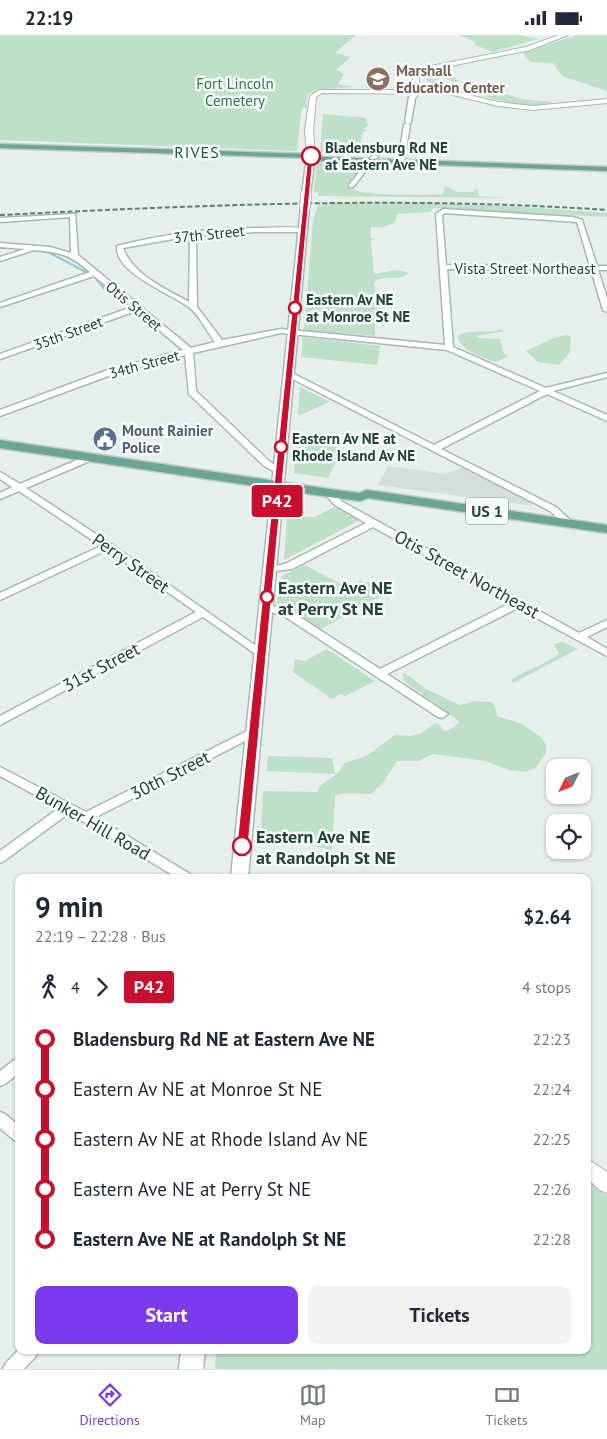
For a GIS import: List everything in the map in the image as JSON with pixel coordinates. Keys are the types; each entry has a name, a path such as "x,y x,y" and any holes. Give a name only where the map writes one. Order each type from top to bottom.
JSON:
{"main road":[{"path":"0,145 311,156 323,159 374,158 607,167"},
{"path":"239,874 302,230 311,156"},
{"name":"US 1","path":"0,436 362,490 367,494 606,530"},
{"name":"US 1","path":"0,444 89,458 279,478 329,493 360,497 367,494"},
{"path":"191,1369 193,1354"}],"street":[{"path":"401,159 412,97 415,93 416,75 423,69 528,49 566,35"},
{"path":"311,156 309,131 314,101 330,94 415,93 456,97 494,106 527,110 607,102"},
{"path":"351,186 374,158"},
{"path":"449,348 439,214 443,211 575,219 580,222 607,310"},
{"path":"0,219 73,215 75,256 35,247 0,245"},
{"name":"37th Street","path":"192,307 151,284 140,275 119,250 119,247 235,229 302,230"},
{"path":"193,234 192,307 220,343"},
{"path":"0,259 35,247"},
{"name":"Otis Street","path":"75,256 189,351"},
{"name":"Vista Street Northeast","path":"443,267 607,268"},
{"path":"0,305 95,273"},
{"name":"35th Street","path":"0,357 136,308"},
{"name":"34th Street","path":"0,413 108,373 220,343 281,331 449,348 607,417"},
{"path":"189,351 192,392 279,478"},
{"path":"289,375 553,509 568,523"},
{"path":"435,448 547,391 607,375"},
{"path":"0,496 89,458"},
{"name":"Perry Street","path":"0,475 108,546 261,653"},
{"name":"Otis Street Northeast","path":"329,493 338,503 607,653"},
{"path":"269,570 288,567 373,523"},
{"path":"0,597 108,546"},
{"path":"380,673 519,603"},
{"path":"266,607 288,614 442,714"},
{"name":"31st Street","path":"0,721 202,613"},
{"path":"579,637 607,623"},
{"name":"30th Street","path":"86,817 253,732"},
{"name":"Bunker Hill Road","path":"0,771 86,817 180,874"},
{"path":"0,858 67,807"},
{"path":"0,1080 15,1067"},
{"path":"0,1119 15,1132"},
{"path":"591,1171 607,1184"},
{"path":"12,1369 26,1354"}],"shaded area":[{"path":"388,466 445,474 462,468 526,500 533,506 378,485"}],"green space":[{"name":"Fort Lincoln Cemetery","path":"0,35 356,35 335,53 351,57 336,70 344,74 338,84 354,87 316,90 308,94 307,108 303,107 301,112 297,151 0,140"},
{"path":"459,35 521,35 538,39 493,52 475,45 474,41"},
{"path":"577,35 607,35 607,91 562,76 553,63 530,62 523,53"},
{"path":"447,67 442,73 452,76 459,81 454,82 443,78 436,80 434,85 429,85 425,78 427,73"},
{"path":"489,89 521,99 553,102 526,105 474,93 478,90"},
{"path":"323,114 366,118 368,126 363,129 368,130 363,132 358,153 320,152"},
{"path":"317,160 368,162 346,186 363,192 392,195 443,194 445,186 457,192 473,192 477,188 479,196 511,198 318,196 319,192 314,193"},
{"path":"333,203 504,206 607,213 607,217 434,208 430,212 397,214 395,223 382,227 371,227 371,238 375,239 371,241 374,274 397,270 409,273 405,276 382,278 374,282 375,291 399,296 383,297 383,300 375,303 376,306 389,311 379,317 383,321 375,324 375,336 304,330 313,221 318,205"},
{"path":"498,329 506,331 476,336 479,338 500,339 503,351 508,357 495,362 467,349 463,346 458,336 472,332 497,331"},
{"path":"566,335 571,337 570,352 559,365 538,362 526,351 554,338"},
{"path":"303,337 380,346 377,365 301,357"},
{"path":"300,387 330,402 298,416"},
{"path":"296,433 342,449 328,478 294,473"},
{"path":"334,507 360,520 284,560 287,517 315,517"},
{"path":"304,565 349,588 359,586 359,580 366,583 372,581 374,590 377,592 387,587 385,583 389,583 393,587 390,591 321,629 276,604 282,576"},
{"path":"562,642 578,649 513,683 511,680 559,654 554,644"},
{"path":"327,649 375,681 345,696 341,694 332,699 293,672 295,659 305,661"},
{"path":"405,673 426,689 460,705 475,701 491,702 495,706 497,716 520,723 541,737 546,745 546,753 536,767 526,772 509,770 485,761 433,754 418,761 397,761 383,783 371,794 349,793 335,795 332,850 295,842 261,831 263,791 317,792 323,784 338,772 344,763 366,756 395,735 411,736 420,734 435,723 440,725 443,731 449,730 460,722 405,682 402,674"},
{"path":"268,756 332,758 335,774 267,771"},
{"path":"591,1183 607,1196 607,1369 215,1369 216,1354 591,1354"}],"waterway":[{"path":"0,248 14,248"},
{"path":"36,250 50,253 86,272"},
{"path":"94,276 107,292"}],"railway":[{"path":"0,215 304,203 455,203 607,210"}],"bus line":[{"name":"P42","path":"242,846 311,156"}],"place":[{"name":"Marshall Education Center","path":"378,79"},
{"name":"Bladensburg Rd NE at Eastern Ave NE","path":"311,156"},
{"name":"Eastern Av NE at Monroe St NE","path":"295,308"},
{"name":"Mount Rainier Police","path":"105,439"},
{"name":"Eastern Av NE at Rhode Island Av NE","path":"281,447"},
{"name":"Eastern Ave NE at Perry St NE","path":"267,597"},
{"name":"Eastern Ave NE at Randolph St NE","path":"242,846"}],"district":[{"name":"RIVES","path":"197,152"}]}
